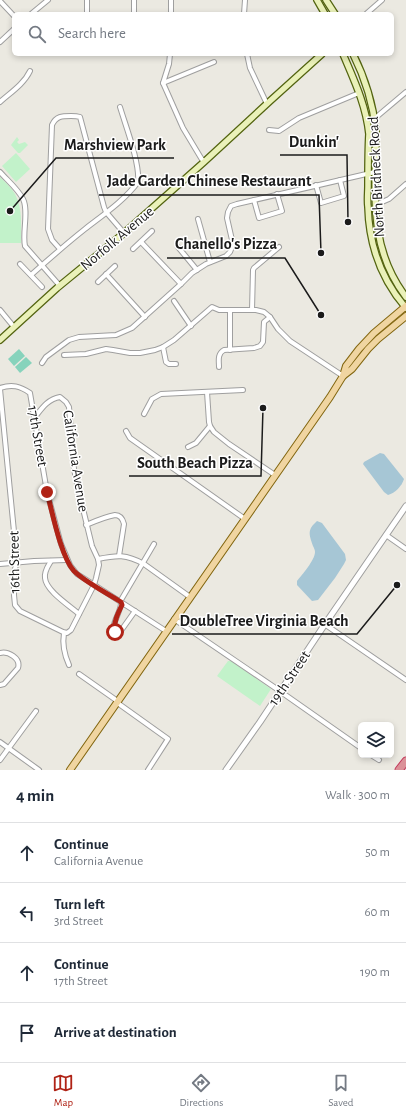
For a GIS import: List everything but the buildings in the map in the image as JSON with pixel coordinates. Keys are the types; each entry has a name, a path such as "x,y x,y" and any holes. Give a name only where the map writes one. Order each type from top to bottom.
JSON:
{"highway":[{"path":"399,770 406,761"}],"main road":[{"path":"317,0 323,12"},
{"path":"326,0 334,12"},
{"name":"Norfolk Avenue","path":"0,340 60,286 124,233 204,162 320,56"},
{"name":"North Birdneck Road","path":"344,56 365,110 368,125 368,207 371,240 385,278 390,287 406,307"},
{"name":"North Birdneck Road","path":"354,56 367,88 376,131 375,205 379,238 390,271 406,296"},
{"path":"70,770 328,400 343,376 346,366 359,349 379,329 406,307"},
{"path":"343,376 352,369 374,343 406,316"}],"street":[{"path":"33,12 48,0"},
{"path":"86,12 87,0"},
{"path":"134,0 134,12"},
{"path":"171,0 171,12"},
{"path":"244,12 245,0"},
{"path":"368,12 382,0"},
{"path":"0,1 12,14"},
{"path":"0,42 12,31"},
{"path":"170,56 163,83 183,128 200,158 204,162"},
{"path":"247,56 250,68 267,104"},
{"path":"163,83 214,62"},
{"path":"0,102 24,81 30,71"},
{"path":"374,119 406,92"},
{"path":"269,130 279,131 299,118 359,93"},
{"path":"31,275 60,249 106,212 138,182 138,170 120,107"},
{"path":"60,249 52,240 48,229 52,125 55,119 62,116 78,116 82,120 106,212 124,233"},
{"path":"0,172 24,200 24,244 28,251 60,286"},
{"path":"42,363 46,357 69,340 79,337 116,335 132,328 192,272 210,262 226,256 232,247 227,218 231,206 375,172"},
{"path":"316,185 321,203 344,196 340,180"},
{"path":"375,205 388,199 406,184"},
{"path":"254,200 259,218 282,212 277,194"},
{"path":"198,219 210,262"},
{"path":"133,249 152,231"},
{"path":"371,240 379,238"},
{"path":"141,242 180,284"},
{"path":"252,310 253,270 279,246"},
{"path":"178,248 197,270"},
{"path":"20,264 42,287"},
{"path":"98,282 115,266"},
{"path":"106,274 145,317"},
{"path":"174,300 192,326"},
{"path":"64,355 86,354 106,349 140,353 163,347 192,326 212,307 219,310 252,310 264,312 290,341 343,376"},
{"path":"0,310 14,327"},
{"path":"230,310 230,350"},
{"path":"219,367 218,358 220,353 224,350 254,348 260,346 263,342 264,322 270,317"},
{"path":"163,347 166,362 168,364 176,364"},
{"name":"17th Street","path":"0,389 6,386 15,386 22,387 30,393 47,492 67,560 73,570 166,631"},
{"name":"16th Street","path":"0,389 17,562 14,572 15,605 20,611 64,633"},
{"path":"144,414 152,399 158,395 243,390"},
{"path":"207,392 210,426 214,432 275,475"},
{"name":"California Avenue","path":"35,417 44,405 54,398 60,397 69,407 74,470 86,525 92,546 98,559"},
{"path":"188,447 196,442 210,426"},
{"path":"126,431 130,438 245,519"},
{"name":"19th Street","path":"226,770 280,691 323,622 406,506"},
{"path":"86,525 115,515 121,517 124,524 119,556"},
{"path":"386,535 406,549"},
{"path":"135,611 120,632 115,632 116,618 122,605 121,600 154,544"},
{"path":"69,664 63,648 64,633 71,630 94,585 99,564 98,559 115,556 130,558 142,563 190,597"},
{"path":"0,564 67,560"},
{"path":"51,561 45,572 46,583 62,600 79,614"},
{"path":"174,620 280,691 358,746"},
{"path":"323,622 406,680"},
{"path":"0,653 6,652 19,662 19,666 4,684 0,686"},
{"path":"79,674 168,739 148,770"},
{"path":"0,760 36,711"},
{"path":"0,742 39,770"}],"green space":[{"path":"17,137 19,140 17,142 19,144 25,142 28,145 20,153 18,153 11,145"},
{"path":"16,153 30,169 16,182 2,166"},
{"path":"0,177 12,189 18,200 21,218 21,243 0,243"},
{"path":"19,349 25,356 14,366 8,359"},
{"path":"26,357 32,363 20,373 15,367"},
{"path":"228,661 231,661 271,689 260,706 217,676"}],"water":[{"path":"380,453 384,454 404,479 398,489 388,495 384,492 363,464"},
{"path":"317,521 322,523 345,554 346,560 335,578 318,600 312,601 297,585 297,581 313,559 315,550 310,530"}],"place":[{"name":"Marshview Park","path":"10,211"},
{"name":"Dunkin'","path":"348,222"},
{"name":"Jade Garden Chinese Restaurant","path":"321,253"},
{"name":"Chanello's Pizza","path":"321,315"},
{"name":"South Beach Pizza","path":"263,408"},
{"name":"DoubleTree Virginia Beach","path":"397,585"}],"route":[{"path":"47,492 61,544 73,570 121,602 122,605 116,618 115,632"}]}
